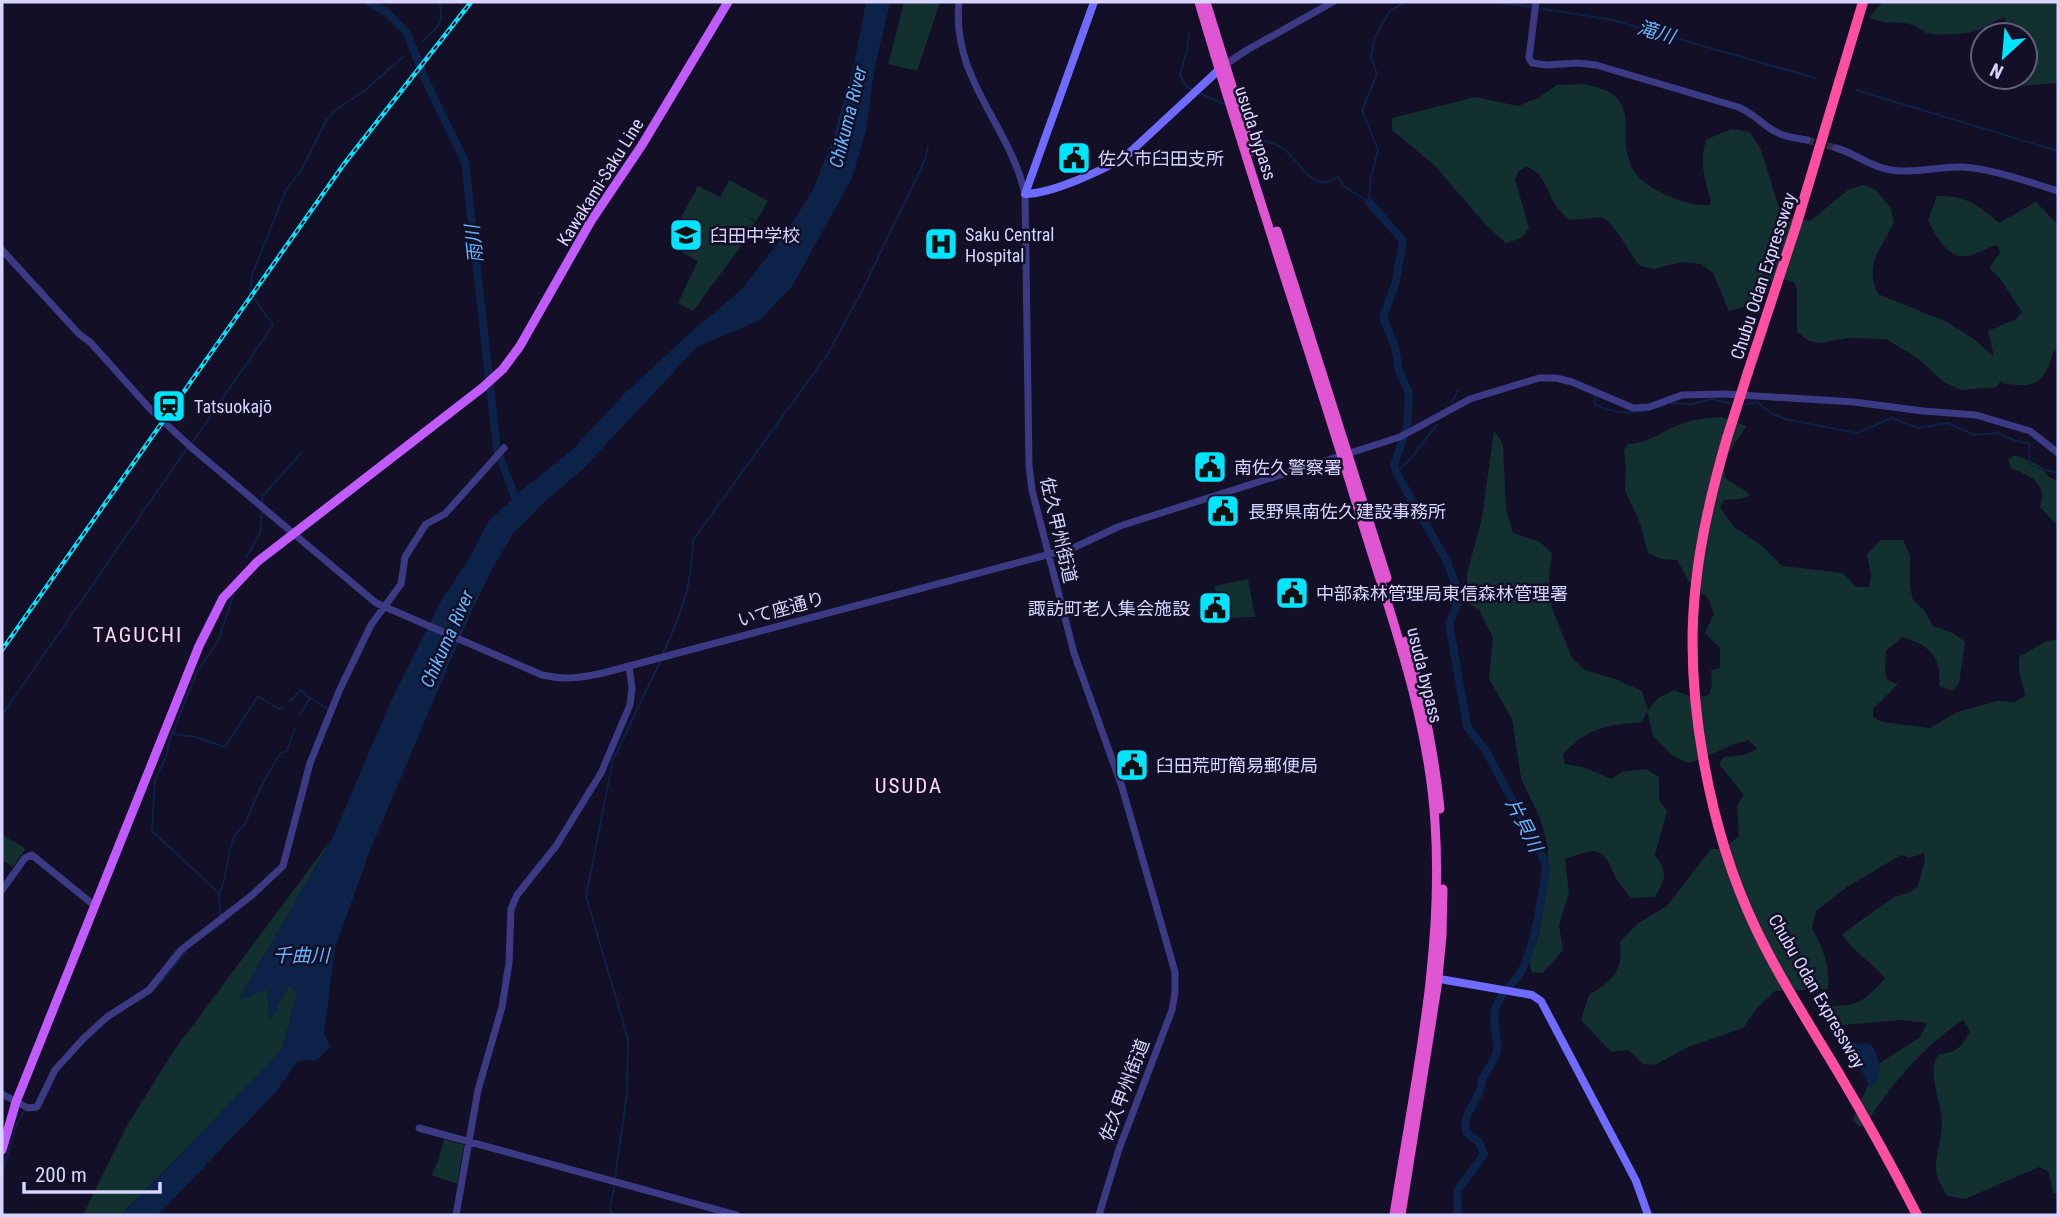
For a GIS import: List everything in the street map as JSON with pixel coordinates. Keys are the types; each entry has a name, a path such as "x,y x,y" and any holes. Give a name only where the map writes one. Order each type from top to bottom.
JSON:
{"highway":[{"name":"usuda bypass","path":"1199,2 1223,67 1345,454 1395,623 1424,734 1435,818 1435,978 1401,1215"},
{"name":"usuda bypass","path":"1206,2 1223,67"},
{"name":"Chubu Odan Expressway","path":"1863,2 1804,202 1727,438 1708,506 1694,616 1698,719 1711,795 1746,907 1775,965 1882,1147 1917,1215"},
{"name":"Chubu Odan Expressway","path":"1699,561 1698,647 1704,718 1717,794 1733,857 1751,905 1779,963 1887,1145 1923,1215"},
{"name":"usuda bypass","path":"1394,1215 1435,978"}],"main road":[{"name":"Kawakami-Saku Line","path":"2,1150 16,1102 215,610 243,575 495,377 520,346 591,221 642,145 728,2"},
{"name":"佐久甲州街道","path":"1025,194 1094,2"},
{"path":"1025,194 1041,192 1117,162 1143,143 1223,67"},
{"path":"1435,978 1532,995 1541,1001 1636,1181 1648,1215"}],"street":[{"path":"959,2 958,27 971,79 1016,164 1025,194"},
{"path":"1223,67 1247,50 1334,2"},
{"path":"1536,2 1528,58 1532,63 1577,63 1606,67 1750,111 1779,133 1807,140"},
{"path":"1836,148 1871,165 1889,170 1971,168 2058,191"},
{"name":"佐久甲州街道","path":"1025,194 1029,466 1032,490 1074,653 1122,787 1175,972 1172,1010 1119,1149 1099,1215"},
{"path":"2,250 151,410 353,585 383,607"},
{"name":"いて座通り","path":"383,607 542,675 561,679 579,678 1082,544 1120,526 1400,437 1470,399 1534,379 1550,377 1572,382 1633,408 1649,407 1682,395 1736,394 1854,402 1976,415 2034,433 2058,453"},
{"path":"2,1094 28,1108 37,1107 55,1070 83,1039 107,1017 149,990 181,950 242,903 283,866 315,750 344,680 372,625 401,584 405,557 426,524 445,514 504,448"},
{"path":"456,1215 481,1079 501,1013 509,963 509,915 512,904 556,846 606,763 630,705 632,688 629,666"},
{"path":"2,890 25,858 32,855 95,906"},
{"path":"419,1128 736,1215"}],"green space":[{"path":"904,2 940,2 917,71 888,64"},
{"path":"1883,2 2058,2 2058,83 2039,84 2039,21 2005,21 2006,18 1996,21 1969,21 1969,32 1931,34 1914,26 1869,17"},
{"path":"1585,84 1610,93 1621,104 1627,150 1635,173 1658,191 1680,200 1709,205 1711,201 1703,162 1704,146 1707,139 1732,129 1750,132 1761,150 1780,211 1791,218 1810,221 1848,190 1863,185 1876,190 1890,207 1894,222 1873,265 1872,274 1878,294 1947,322 1974,339 1994,357 1988,331 2016,319 2022,312 1999,277 1989,268 2000,253 1998,245 1971,255 1953,254 1934,232 1928,220 1937,196 1956,197 1971,202 1999,223 2036,202 2058,225 2058,348 2054,350 2047,370 2037,382 2031,384 2014,385 2001,381 1996,387 1961,390 1944,382 1917,358 1886,339 1849,338 1820,343 1809,341 1797,332 1797,290 1794,282 1786,279 1772,280 1757,293 1748,306 1729,311 1713,273 1701,264 1681,262 1654,269 1640,266 1608,222 1602,217 1569,220 1557,207 1542,178 1526,167 1519,171 1515,179 1529,228 1522,238 1506,243 1487,226 1434,165 1392,130 1392,118 1475,97 1518,106 1540,97 1557,85"},
{"path":"729,180 768,201 756,221 743,215 755,222 739,249 693,311 678,303 698,261 671,247 669,240 698,186 720,197"},
{"path":"1722,417 1746,426 1728,457 1725,478 1751,495 1741,499 1724,500 1720,507 1734,527 1762,546 1782,566 1843,573 1856,587 1869,587 1871,575 1867,554 1881,540 1903,540 1910,555 1910,588 1913,600 1924,610 1933,626 1953,633 1965,642 1959,684 1952,691 1939,686 1938,667 1932,653 1920,644 1902,637 1886,651 1887,680 1898,684 1873,709 1873,717 1882,722 1930,728 1957,712 1997,701 2015,702 2025,696 2019,671 2020,656 2047,641 2058,639 2058,1192 2053,1194 2049,1172 2039,1167 1965,1199 1947,1196 1936,1171 1942,1123 1934,1069 1939,1054 1954,1051 1967,1037 1970,1031 1963,1020 1908,1068 1865,1126 1858,1126 1853,1119 1877,1065 1920,1037 1927,1023 1902,1020 1831,1026 1818,1015 1822,1005 1843,1006 1858,1002 1885,978 1842,934 1894,897 1910,892 1918,886 1925,860 1924,853 1909,858 1901,855 1847,887 1816,911 1812,928 1825,957 1828,989 1775,991 1756,1009 1743,1028 1688,1047 1655,1065 1643,1064 1628,1050 1611,1052 1581,1020 1589,995 1610,980 1618,968 1620,942 1638,923 1667,906 1711,849 1723,849 1739,836 1737,806 1744,795 1719,764 1724,757 1744,755 1757,749 1749,740 1688,763 1672,755 1653,736 1647,711 1642,722 1599,729 1582,738 1563,754 1565,764 1583,767 1611,779 1622,772 1646,769 1659,777 1659,800 1667,811 1655,855 1664,876 1655,897 1631,898 1601,853 1590,851 1565,859 1569,893 1559,925 1563,950 1543,973 1532,972 1529,961 1537,941 1546,897 1548,848 1541,821 1521,778 1512,719 1489,679 1493,638 1479,609 1467,603 1467,574 1482,518 1494,430 1503,445 1506,509 1513,533 1540,542 1552,553 1549,577 1552,608 1572,658 1585,670 1642,691 1648,710 1658,698 1674,690 1694,698 1709,695 1712,684 1711,670 1720,668 1720,648 1705,633 1714,614 1708,598 1689,582 1677,560 1661,559 1648,553 1640,523 1625,490 1624,450 1628,444 1644,441 1687,422"},
{"path":"2016,455 2039,465 2049,477 2058,481 2058,526 2040,507 2042,492 2036,482 2011,468 2008,459"},
{"path":"1248,579 1255,617 1224,618 1214,586"},
{"path":"2,835 24,847 25,850 13,867 2,860"},
{"path":"333,837 239,999 267,988 270,1020 289,985 297,993 282,1050 121,1215 83,1215 126,1127 173,1052"},
{"path":"444,1139 464,1145 457,1184 431,1175"}],"water":[{"name":"千曲川","path":"866,2 890,2 874,72 866,131 852,178 793,285 760,320 697,347 584,468 541,505 513,534 493,567 369,853 335,948 324,1034 330,1047 317,1060 298,1061 274,1094 158,1215 121,1215 282,1050 297,993 289,985 270,1021 267,989 238,1001 333,837 389,705 441,601 470,557 488,522 518,493 572,450 625,393 742,289 785,234 813,190 833,139 854,64"},
{"path":"1847,1041 1872,1045 1877,1056 1879,1074 1870,1088"}],"waterway":[{"name":"雨川","path":"369,2 386,12 407,33 425,79 465,162 497,449 518,505"},
{"path":"423,41 441,20 439,2"},
{"path":"1253,132 1259,138 1286,151 1312,178 1323,182 1338,177 1345,187 1369,202 1370,181 1378,150 1362,110 1377,74 1371,56 1375,36 1390,11 1405,2"},
{"name":"滝川","path":"1494,2 1532,7"},
{"name":"滝川","path":"1538,8 1613,20 1815,78"},
{"path":"1189,32 1180,75 1187,87 1193,90"},
{"path":"192,443 273,325 250,293 252,275 286,190 302,169 326,121 334,111 364,91 404,56"},
{"name":"滝川","path":"1856,90 2058,151"},
{"path":"1198,92 1224,104"},
{"path":"663,653 685,598 691,571 693,540 827,355 862,291 925,160 928,146"},
{"name":"片貝川","path":"1369,202 1403,241 1395,285 1383,317 1395,347 1399,371 1409,393 1407,427 1394,465 1446,560 1456,585 1457,605 1449,623 1467,726 1486,751 1546,868 1531,945 1523,968 1501,996 1496,1007 1496,1054 1467,1116 1466,1132 1479,1142 1484,1154 1457,1191 1458,1215"},
{"path":"1452,402 1458,391"},
{"path":"1596,396 1595,404 1612,411 1639,412 1665,405"},
{"path":"1670,403 1691,404 1712,399 1733,404"},
{"path":"1742,405 1757,402 1771,413 1785,419 1857,433 1892,418 1917,428 1948,423 1975,435 1998,433 2029,443 2032,466 2058,473"},
{"path":"1396,472 1413,456 1437,425"},
{"path":"2,715 188,447"},
{"path":"263,506 262,497 301,453"},
{"path":"247,556 260,533 262,511"},
{"path":"219,897 219,893 152,831 155,780 197,672 218,641 234,593"},
{"path":"615,1178 627,1093 628,1039 586,896 613,760 660,662"},
{"path":"289,702 301,690 309,698"},
{"path":"173,734 196,737 225,747 258,696 279,709 281,707"},
{"path":"300,715 310,698 328,709"},
{"path":"219,893 235,835 245,824 275,762 281,753 287,751 295,728"},
{"path":"219,900 221,916"},
{"path":"204,936 225,921"},
{"path":"144,997 155,989 186,951"},
{"path":"2,1173 17,1124 24,1111"},
{"path":"612,1215 610,1207 615,1184"}],"tunnel":[{"path":"1807,140 1836,148"}],"railway":[{"path":"2,650 344,164 471,2"}],"place":[{"name":"佐久市臼田支所","path":"1074,158"},
{"name":"臼田中学校","path":"686,235"},
{"name":"Saku Central Hospital","path":"941,244"},
{"name":"Tatsuokajō","path":"169,406"},
{"name":"南佐久警察署","path":"1210,467"},
{"name":"長野県南佐久建設事務所","path":"1223,511"},
{"name":"中部森林管理局東信森林管理署","path":"1292,593"},
{"name":"諏訪町老人集会施設","path":"1215,608"},
{"name":"臼田荒町簡易郵便局","path":"1132,765"}],"district":[{"name":"TAGUCHI","path":"138,635"},
{"name":"USUDA","path":"909,786"}],"water label":[{"name":"Chikuma River","path":"848,117"},
{"name":"Chikuma River","path":"447,639"}]}
